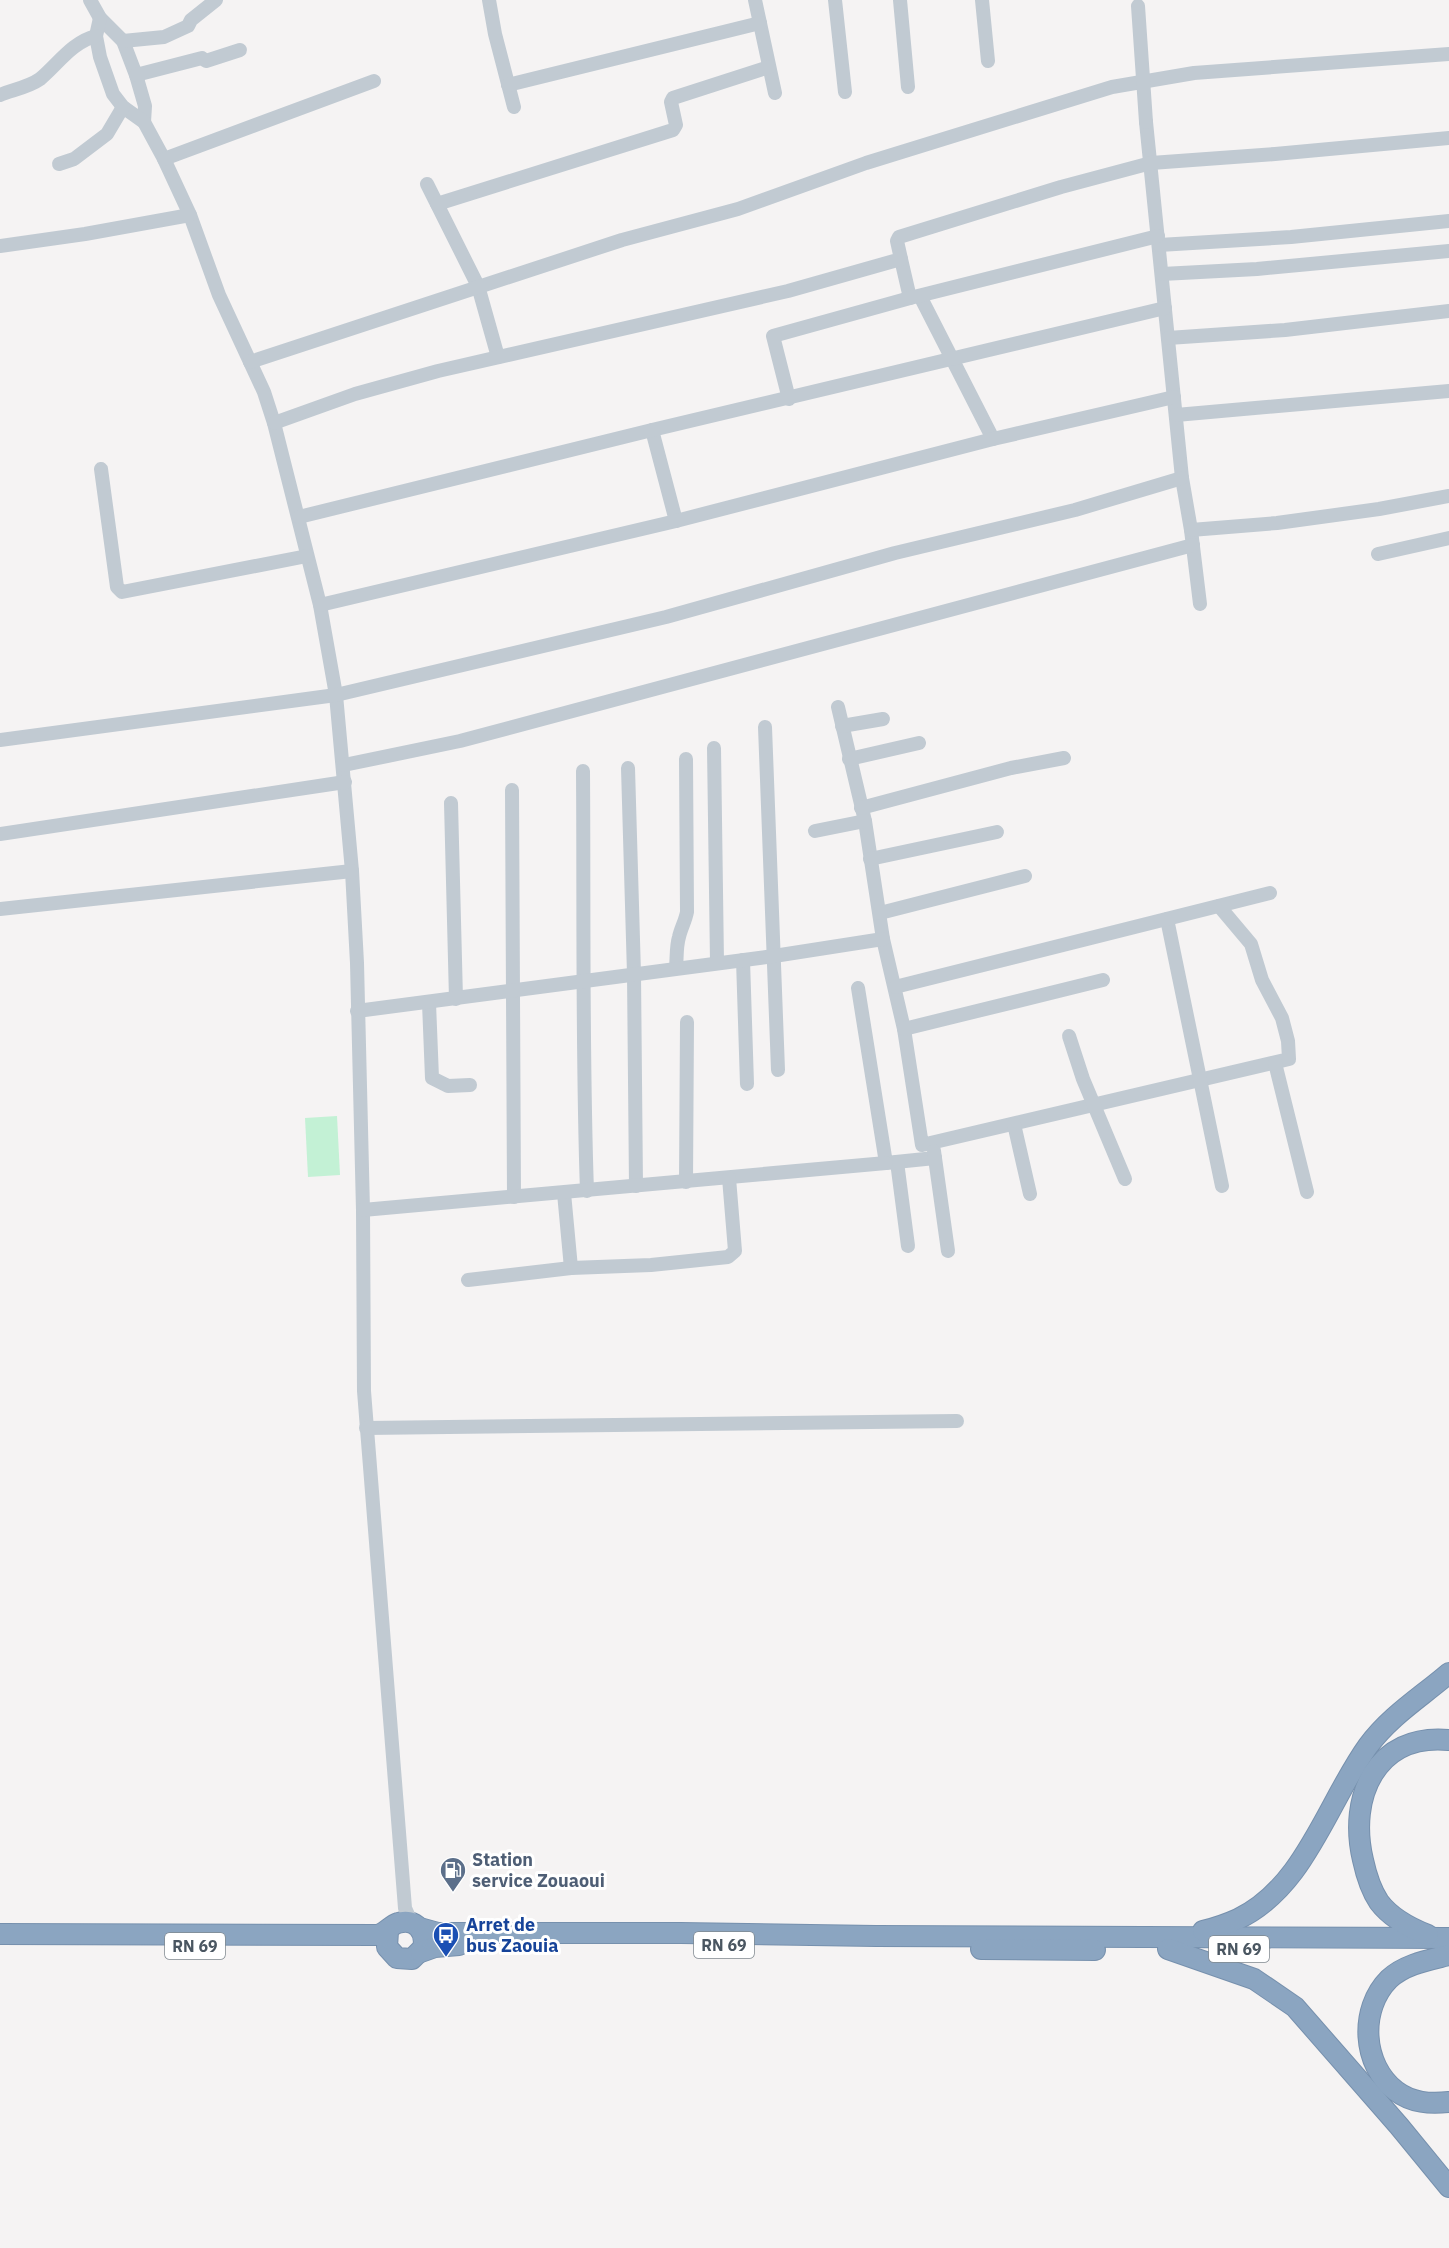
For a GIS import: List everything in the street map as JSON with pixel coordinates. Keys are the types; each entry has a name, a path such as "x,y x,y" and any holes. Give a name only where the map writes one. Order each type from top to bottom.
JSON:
{"highway":[{"path":"1172,1943 1238,1919 1270,1896 1312,1843 1349,1774 1369,1745 1402,1710 1449,1673"},
{"path":"1446,1945 1413,1929 1379,1902 1367,1876 1359,1843 1358,1824 1364,1791 1383,1758 1420,1740 1449,1740"},
{"name":"RN 69","path":"0,1934 378,1935 405,1923 438,1933 681,1933 1172,1943 1446,1945"},
{"path":"405,1923 424,1937 421,1952 407,1960 397,1958 389,1952 386,1942 405,1923"},
{"name":"RN 69","path":"421,1952 443,1946 545,1943 1028,1950 1172,1943"},
{"path":"1172,1943 1254,1979 1295,2007 1449,2187"},
{"name":"RN 69","path":"0,1945 360,1947 389,1952"},
{"path":"1446,1945 1390,1979 1378,1994 1367,2028 1371,2055 1386,2082 1398,2092 1412,2099 1427,2103 1449,2102"}],"street":[{"path":"90,0 100,18 123,41 145,106 144,122"},
{"path":"123,41 164,37 188,26 191,20 216,0"},
{"path":"489,0 495,34 514,107"},
{"path":"755,0 775,93"},
{"path":"835,0 845,92"},
{"path":"900,0 908,87"},
{"path":"982,0 988,61"},
{"path":"1138,3 1146,122 1182,478 1200,604"},
{"path":"100,18 96,36 113,94 123,107 144,122 164,159 190,215 219,295 250,362 274,423 320,605 336,695 352,871 363,1210 366,1428 405,1923"},
{"path":"508,86 760,23"},
{"path":"0,95 37,81 74,46 96,36"},
{"path":"136,75 202,58 206,61 240,50"},
{"path":"250,362 622,240 738,209 866,163 1112,87 1194,73 1449,54"},
{"path":"437,204 673,130 676,125 671,102 673,98 770,67"},
{"path":"164,159 374,81"},
{"path":"59,165 74,159 106,134 123,107"},
{"path":"993,439 915,297 897,242 899,237 1061,187 1151,163 1449,138"},
{"path":"427,184 478,286 498,357"},
{"path":"0,246 85,234 190,215"},
{"path":"789,399 773,336 915,297 1158,240 1291,237 1449,221"},
{"path":"1162,274 1257,269 1449,251"},
{"path":"274,423 355,394 438,371 788,291 902,259"},
{"path":"299,517 1165,308"},
{"path":"1168,338 1285,330 1449,311"},
{"path":"1176,415 1449,392"},
{"path":"320,605 676,521 993,439 1174,397"},
{"path":"652,430 676,521"},
{"path":"101,469 117,587 122,592 307,556"},
{"path":"0,740 336,695 666,617 895,553 1075,510 1182,478"},
{"path":"1191,530 1288,522 1449,496"},
{"path":"1378,554 1449,538"},
{"path":"344,765 459,741 1193,545"},
{"path":"838,707 863,815 883,939 904,1029 948,1251"},
{"path":"842,726 883,719"},
{"path":"765,727 778,1070"},
{"path":"849,759 919,743"},
{"path":"714,748 717,962"},
{"path":"815,831 1011,768 1064,758"},
{"path":"676,968 678,943 680,933 685,927 687,912 686,759"},
{"path":"628,768 634,974 636,1186"},
{"path":"584,771 585,981 583,1024 587,1191"},
{"path":"0,834 345,782"},
{"path":"512,790 514,1197"},
{"path":"451,803 456,999"},
{"path":"870,859 997,832"},
{"path":"0,909 352,871"},
{"path":"880,913 1025,876"},
{"path":"895,987 1270,893"},
{"path":"363,1210 892,1163 1014,1124 1288,1059 1288,1041 1282,1018 1262,980 1251,944 1219,906"},
{"path":"1167,919 1222,1186"},
{"path":"357,1011 774,956 883,939"},
{"path":"743,960 747,1084"},
{"path":"904,1029 1103,980"},
{"path":"858,988 908,1246"},
{"path":"429,1003 432,1078 448,1086 470,1085"},
{"path":"686,1182 687,1022"},
{"path":"1069,1036 1093,1105 1125,1179"},
{"path":"1275,1062 1307,1192"},
{"path":"1014,1124 1030,1194"},
{"path":"468,1280 571,1268 651,1265 728,1257 735,1251 729,1178"},
{"path":"564,1193 571,1268"},
{"path":"366,1428 957,1421"}],"green space":[{"path":"337,1116 340,1175 308,1177 305,1118"}],"place":[{"name":"Station service Zouaoui","path":"453,1893"},
{"name":"Arret de bus Zaouia","path":"446,1958"}]}
